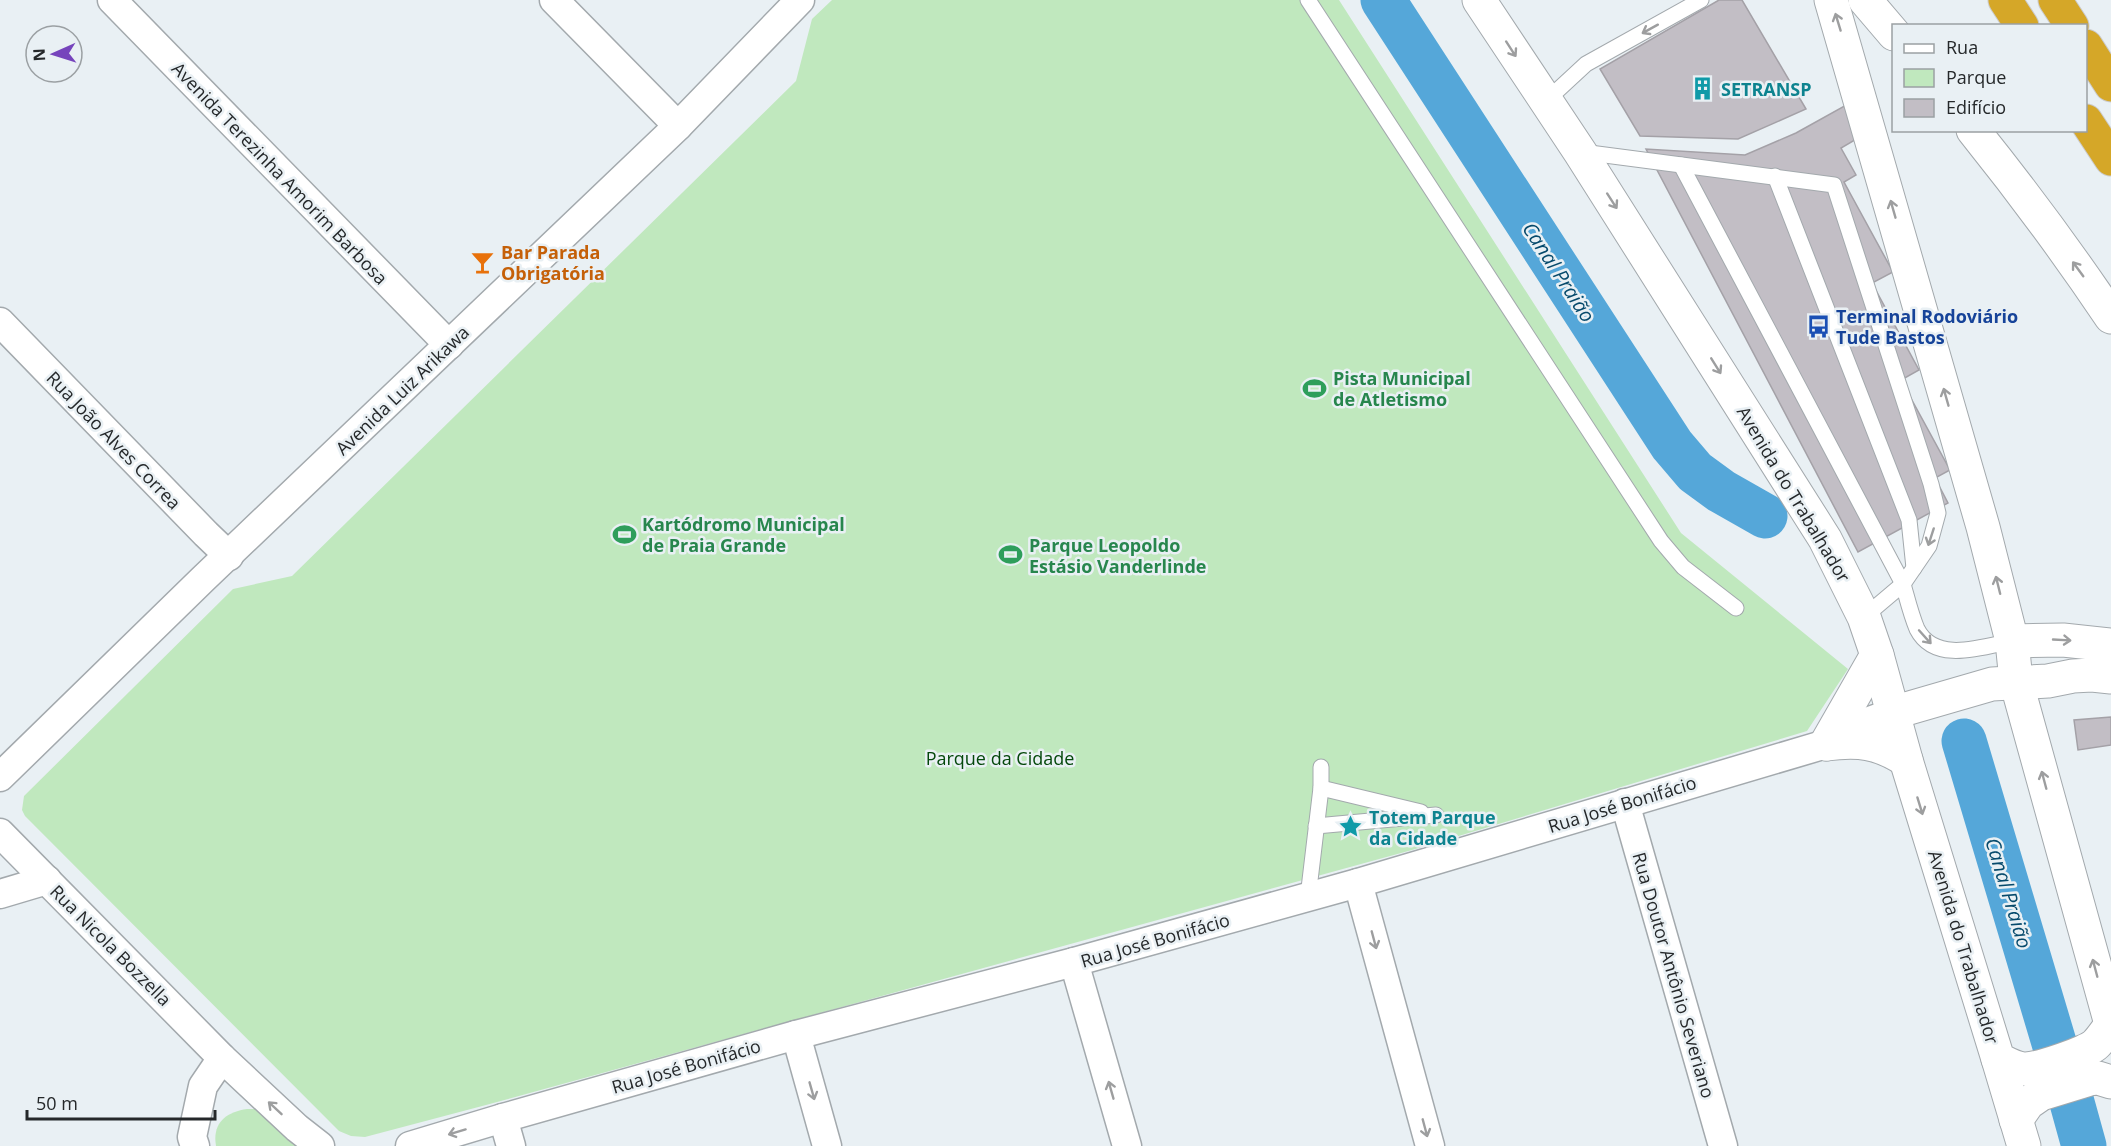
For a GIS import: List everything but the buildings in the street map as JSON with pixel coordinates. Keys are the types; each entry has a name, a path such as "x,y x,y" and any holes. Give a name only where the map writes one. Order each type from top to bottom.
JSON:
{"highway":[{"path":"2005,0 2021,24"},
{"path":"2055,0 2071,24"},
{"path":"2087,49 2111,85"},
{"path":"2087,124 2111,159"}],"main road":[{"name":"Avenida do Trabalhador","path":"1479,0 1580,152 1825,539 1864,616 2020,1133"},
{"path":"1832,0 1983,527 2012,641 2016,681 2111,1025 2096,1044 2095,1071 2037,1081"},
{"path":"1865,0 1892,33"},
{"path":"1975,132 2037,212 2111,317"},
{"path":"2012,641 2063,640 2111,645"},
{"path":"1826,744 1877,655"},
{"path":"1893,713 1992,684 2048,681 2092,675 2111,678"},
{"path":"1826,744 1847,741 1878,745 1906,760"},
{"path":"1998,1059 2024,1069 2037,1081"},
{"path":"2020,1133 2037,1081"}],"street":[{"name":"Avenida Terezinha Amorim Barbosa","path":"112,0 449,345"},
{"path":"554,0 678,126"},
{"name":"Avenida Luiz Arikawa","path":"0,777 203,579 678,126 800,0"},
{"name":"Rua João Alves Correa","path":"0,322 229,556"},
{"name":"Rua José Bonifácio","path":"410,1146 796,1035 1074,962 1358,883 1826,744 1853,727 1893,713"},
{"name":"Rua Doutor Antônio Severiano","path":"1625,803 1723,1146"},
{"name":"Rua Nicola Bozzella","path":"0,833 222,1058"},
{"path":"0,894 47,880"},
{"path":"1358,883 1430,1146"},
{"path":"1074,962 1127,1146"},
{"path":"796,1035 827,1146"},
{"path":"195,1146 192,1137 203,1086 222,1058 297,1128 320,1146"},
{"path":"500,1146 503,1118"},
{"path":"503,1118 511,1146"}],"lane":[{"path":"1308,0 1661,541 1683,567 1736,608"},
{"path":"1546,101 1586,64 1701,0"},
{"path":"1580,152 1834,185 1931,484 1938,513 1929,546 1903,584 1864,616"},
{"path":"1681,165 1903,584 1917,627 1930,644 1950,651 2012,641"},
{"path":"1775,176 1908,520 1914,568"},
{"path":"1308,897 1321,788 1321,768"},
{"path":"1316,826 1436,815 1321,788"}],"green space":[{"name":"Parque Leopoldo Estásio Vanderlinde","path":"832,0 1339,0 1681,533 1848,669 1807,731 1412,850 486,1105 365,1137 351,1136 339,1131 25,816 22,810 24,796 233,589 292,576 796,81 812,19"},
{"path":"257,1109 299,1146 216,1146 216,1131 222,1120 233,1113"}],"waterway":[{"name":"Canal Praião","path":"1383,0 1672,445 1695,472 1721,491 1765,516"},
{"name":"Canal Praião","path":"1964,741 2055,1046"},
{"name":"Canal Praião","path":"2071,1099 2084,1146"}],"place":[{"name":"SETRANSP","path":"1703,89"},
{"name":"Bar Parada Obrigatória","path":"483,262"},
{"name":"Terminal Rodoviário Tude Bastos","path":"1818,326"},
{"name":"Pista Municipal de Atletismo","path":"1315,388"},
{"name":"Kartódromo Municipal de Praia Grande","path":"624,534"},
{"name":"Parque Leopoldo Estásio Vanderlinde","path":"1011,555"},
{"name":"Totem Parque da Cidade","path":"1351,827"}],"park label":[{"name":"Parque da Cidade","path":"1000,758"}]}
